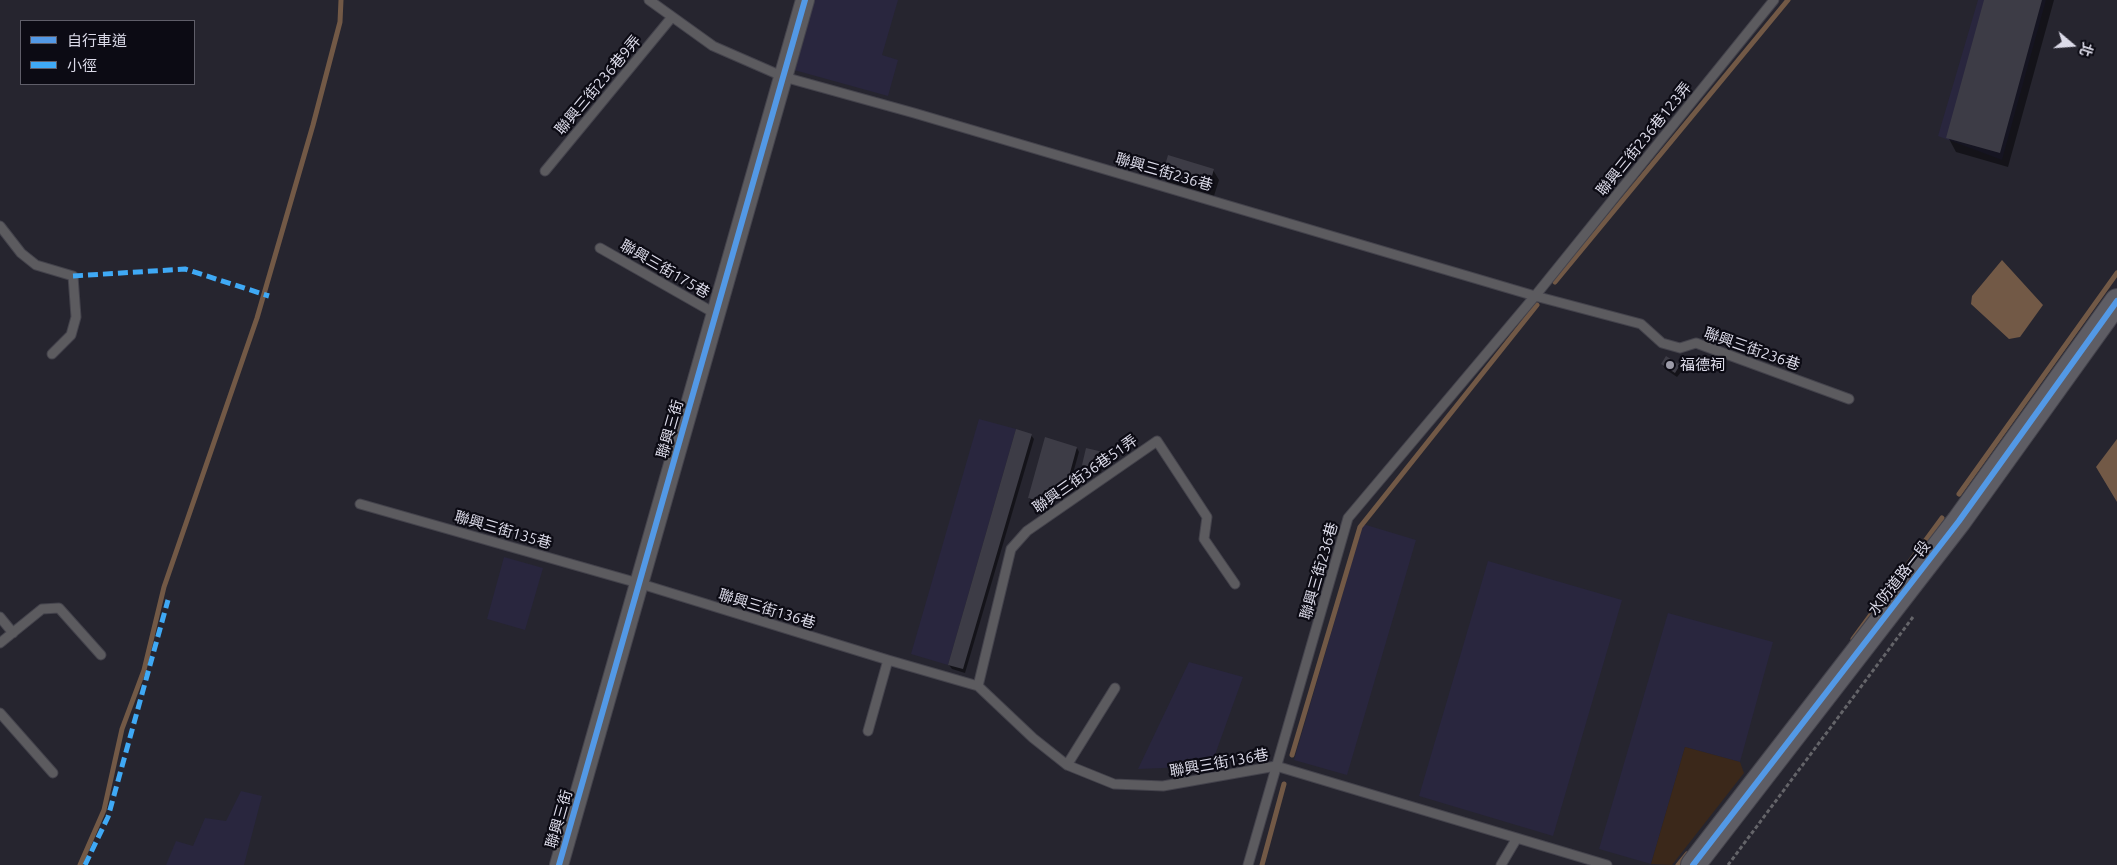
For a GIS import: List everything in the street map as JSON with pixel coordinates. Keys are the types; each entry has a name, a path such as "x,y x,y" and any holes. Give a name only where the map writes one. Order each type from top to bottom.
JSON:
{"street":[{"name":"聯興三街","path":"558,865 805,0"},
{"name":"水防道路一段","path":"1693,865 1959,521 2117,301"}],"lane":[{"name":"聯興三街236巷","path":"648,0 713,46 784,77 914,113 1535,296 1641,324 1662,342 1680,348 1696,343 1849,399"},
{"name":"聯興三街236巷123弄","path":"1535,296 1774,0"},
{"name":"聯興三街236巷9弄","path":"545,171 672,17"},
{"path":"0,226 21,253 36,265 73,276 76,316 71,335 52,354"},
{"name":"聯興三街175巷","path":"600,248 716,314"},
{"name":"聯興三街236巷","path":"1248,865 1348,518 1535,296"},
{"name":"聯興三街36巷51弄","path":"978,686 1011,550 1027,531 1157,441 1207,517 1204,539 1235,584"},
{"name":"聯興三街135巷","path":"360,504 638,583"},
{"name":"聯興三街136巷","path":"638,583 978,686 1033,738 1067,766 1114,784 1163,786 1276,766 1607,865"},
{"path":"0,643 42,608 59,608 101,655"},
{"path":"0,617 13,633"},
{"path":"868,731 888,660"},
{"path":"1067,766 1115,688"},
{"path":"0,713 53,773"},
{"path":"1501,865 1517,838"}],"shaded area":[{"path":"814,0 898,0 882,55 898,60 888,96 794,70"},
{"path":"1978,0 2046,0 2002,160 1938,136"},
{"path":"2002,260 2043,305 2020,337 2009,339 1971,304 1972,296"},
{"path":"979,419 1016,429 948,665 911,654"},
{"path":"2117,439 2117,502 2096,467"},
{"path":"1363,524 1416,540 1347,775 1294,760"},
{"path":"504,557 543,568 525,630 487,619"},
{"path":"1488,561 1622,600 1553,836 1419,796"},
{"path":"1668,613 1773,642 1740,762 1685,747 1651,864 1599,849"},
{"path":"1189,662 1243,677 1211,766 1138,769"},
{"path":"1685,747 1740,762 1744,773 1672,865 1651,864"},
{"path":"241,791 262,796 244,865 166,865 176,841 193,846 205,818 226,821"}],"building":[{"path":"1984,0 2042,0 2000,153 1946,138"},
{"path":"1168,155 1214,169 1208,190 1162,176"},
{"name":"福德祠","path":"1666,356 1680,365 1675,373 1661,364"},
{"path":"1016,429 1032,434 963,669 948,665"},
{"path":"1045,437 1077,447 1065,491 1049,487 1045,503 1028,498"},
{"path":"1086,448 1103,452 1099,469 1082,465"}],"waterway":[{"path":"80,865 104,810 122,729 144,670 164,587 257,318 313,125 340,22 341,0"},
{"path":"1555,282 1788,0"},
{"path":"1959,494 2117,273"},
{"path":"1292,755 1360,527 1537,305"},
{"path":"1853,639 1942,518"},
{"path":"1262,865 1284,784"},
{"path":"1678,865 1687,854"}],"marked path":[{"path":"73,276 185,269 269,296"},
{"path":"85,865 108,817 168,600"}],"cycle path":[{"path":"559,865 805,0"},
{"path":"1693,865 1959,521 2117,301"}],"place":[{"name":"福德祠","path":"1670,365"}]}
